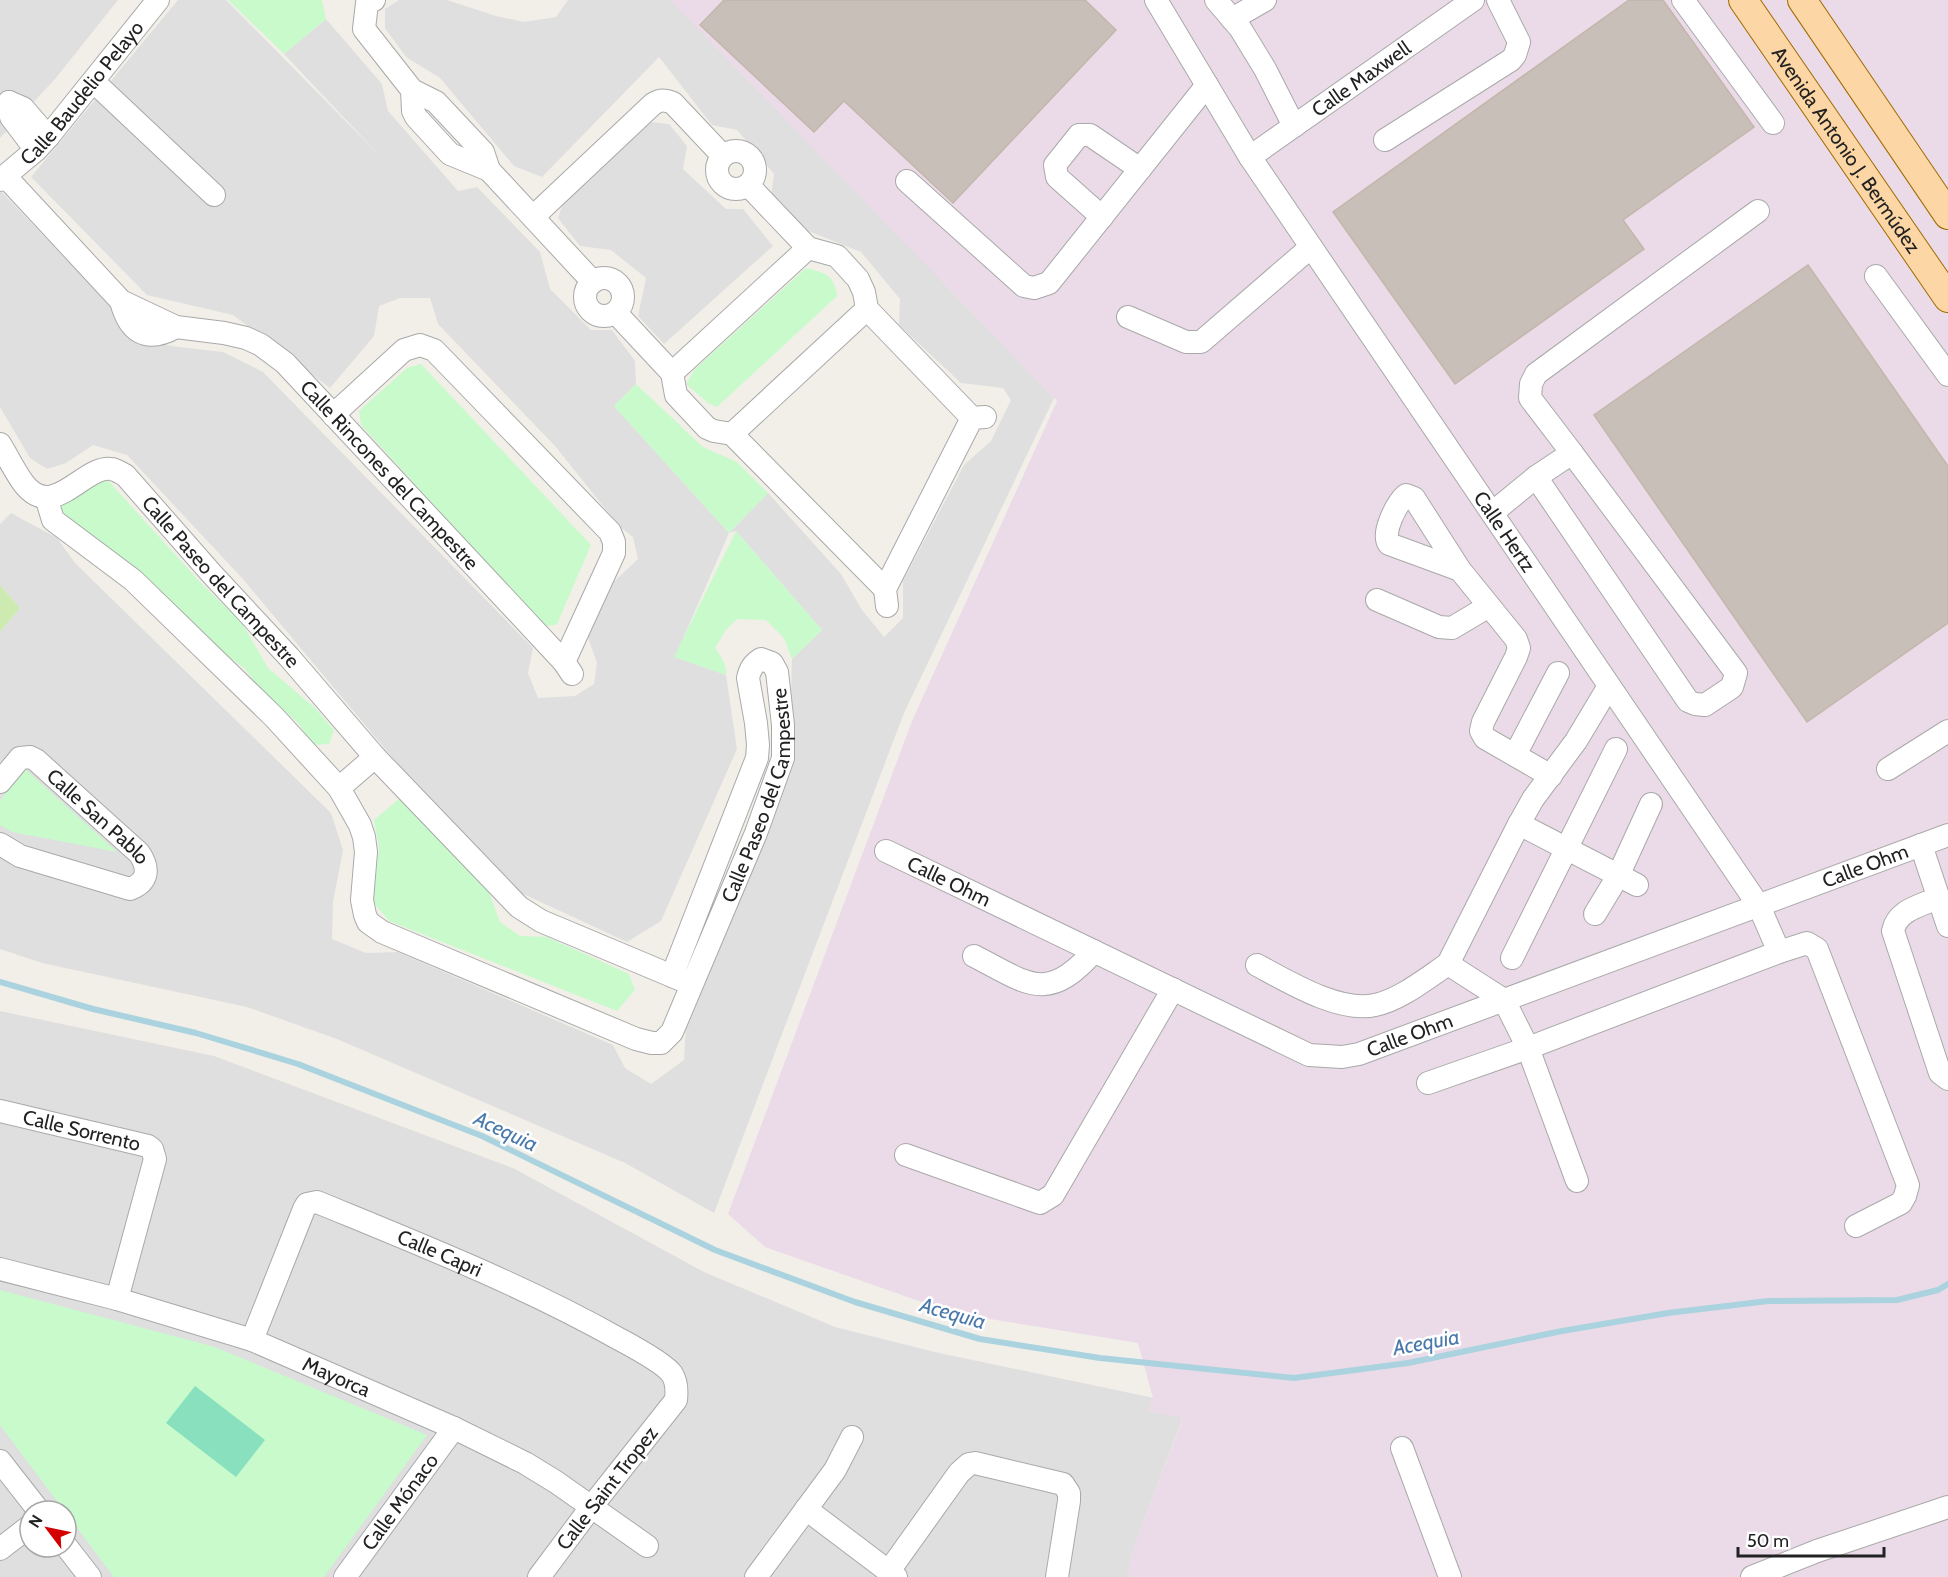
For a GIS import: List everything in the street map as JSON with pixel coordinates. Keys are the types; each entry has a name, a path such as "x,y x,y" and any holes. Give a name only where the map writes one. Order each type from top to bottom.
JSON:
{"main road":[{"name":"Avenida Antonio J. Bermúdez","path":"1743,0 1948,298"},
{"path":"1802,0 1948,215"}],"street":[{"name":"Calle Hertz","path":"1156,0 1250,157 1759,906 1779,952"},
{"path":"1216,0 1232,19 1265,69 1294,126"},
{"path":"1232,19 1265,0"},
{"name":"Calle Maxwell","path":"1250,157 1473,0"},
{"path":"1385,140 1511,60 1519,42 1498,0"},
{"path":"1683,0 1773,123"},
{"path":"365,1 364,29 412,90 413,111 416,117 450,154 489,171 593,282 609,278 622,287 623,302 616,313 672,373 676,395 707,428 732,434 886,598 979,418 867,309 864,292 858,279 837,256 808,248 748,184 752,181 754,172 751,159 746,154 736,151 723,156 673,103 660,100 653,104 533,217"},
{"name":"Calle Baudelio Pelayo","path":"3,178 42,144 94,82 147,4"},
{"path":"94,82 214,195"},
{"path":"907,181 1024,286 1034,288 1048,283 1207,85"},
{"path":"5,96 23,108 42,144"},
{"path":"1102,217 1057,177 1055,165 1079,135 1090,135 1140,170"},
{"name":"Calle Rincones del Campestre","path":"3,178 122,301 176,327 246,338 261,345 285,363 333,415 568,668 614,553 614,542 610,532 434,350 428,347 420,345 404,350 333,415"},
{"path":"1536,477 1688,701 1695,705 1705,705 1732,687 1736,673 1530,398 1531,384 1536,374 1758,211"},
{"path":"1128,317 1186,342 1201,342 1311,247"},
{"path":"672,373 808,248"},
{"path":"1876,276 1948,375"},
{"path":"732,434 867,309"},
{"path":"0,444 24,483 36,494 46,497"},
{"path":"1492,513 1536,477 1572,453"},
{"name":"Calle Paseo del Campestre","path":"682,980 541,921 519,907 375,757 289,657 125,475 113,469 102,470 58,494 46,497 53,520 133,580 274,717 339,788 360,825 364,837 366,852 362,900 368,922 375,928 636,1039 652,1043 662,1042 672,1032 682,980 757,758 756,723 748,678 749,671 755,662 761,659 772,663 777,672 783,758 756,833 682,980"},
{"path":"1460,570 1516,639 1519,648 1483,722 1481,731 1485,738 1551,776"},
{"path":"1377,600 1439,627 1452,628 1489,606"},
{"path":"1515,755 1558,673"},
{"path":"1257,965 1315,995 1347,1004 1374,1005 1404,993 1448,964 1533,799 1576,741 1609,686"},
{"path":"1888,769 1948,731"},
{"path":"1512,958 1616,749"},
{"name":"Calle San Pablo","path":"0,782 20,758 30,757 36,760 139,853 146,863 146,872 137,886 130,890 20,856 0,844"},
{"path":"339,788 375,757"},
{"path":"1595,914 1628,881 1652,804"},
{"path":"733,824 756,833"},
{"path":"1519,824 1628,881"},
{"name":"Calle Ohm","path":"886,851 1310,1055 1342,1057 1359,1054 1948,835"},
{"path":"1921,845 1948,926"},
{"path":"1938,898 1899,916 1893,931 1940,1073 1948,1079"},
{"path":"1428,1083 1528,1048 1806,943 1817,948 1908,1185 1901,1203 1856,1226"},
{"path":"974,956 1020,980 1033,985 1044,985 1077,970 1094,951"},
{"path":"1448,964 1504,1000 1528,1048 1577,1181"},
{"path":"906,1155 1040,1203 1046,1200 1053,1195 1173,989"},
{"name":"Calle Sorrento","path":"0,1111 148,1146 152,1149 155,1160 117,1299"},
{"name":"Calle Capri","path":"252,1340 304,1209 307,1204 317,1202 437,1252 601,1329 671,1372 677,1389 676,1400"},
{"name":"Mayorca","path":"0,1269 117,1299 252,1340 454,1428 525,1463 592,1506 647,1546"},
{"name":"Calle Saint Tropez","path":"539,1577 676,1400"},
{"name":"Calle Mónaco","path":"345,1577 454,1428"},
{"path":"756,1577 835,1470 852,1437"},
{"path":"1402,1448 1450,1577"},
{"path":"0,1461 30,1499"},
{"path":"806,1509 892,1574 959,1473 969,1464 975,1463 1063,1484 1069,1501 1057,1577"},
{"path":"1752,1577 1816,1551 1948,1507"},
{"path":"0,1549 18,1535"},
{"path":"76,1559 90,1577"}],"shaded area":[{"path":"0,0 118,0 55,79 0,138"},
{"path":"178,0 226,0 382,158 284,54 326,19 382,84 388,111 458,191 477,187 540,252 550,289 591,330 612,330 635,361 636,384 614,406 729,533 675,657 726,675 737,749 661,921 627,942 519,892 417,787 242,578 127,455 93,445 66,463 47,469 30,458 0,407 0,190 140,337 171,346 223,352 263,372 533,648 528,673 538,698 575,696 594,684 597,663 587,635 604,591 638,559 633,537 620,527 555,446 438,324 430,298 400,298 379,306 374,336 330,388 233,315 147,295 31,177"},
{"path":"399,0 447,0 496,16 524,22 556,17 568,0 676,0 1054,398 904,713 714,1213 625,1163 337,1039 247,1007 42,963 0,949 0,632 20,608 0,585 0,524 11,513 57,538 75,563 331,813 343,850 333,902 332,939 366,953 398,952 613,1045 625,1068 651,1084 684,1060 686,1024 790,735 792,659 822,630 736,531 729,533 768,493 841,574 862,610 884,637 903,618 903,581 964,465 991,441 1011,400 1003,388 961,383 899,325 900,299 861,252 808,231 771,196 774,174 737,130 712,125 659,57 542,177 514,166 440,78 406,57 385,28 385,9"},
{"path":"670,0 1948,0 1948,1577 1128,1577 1133,1550 1183,1418 1148,1411 1153,1398 1138,1343 953,1313 765,1247 728,1214 912,721 1057,401"},
{"path":"651,122 669,124 687,146 683,169 726,209 743,209 773,246 664,344 638,316 646,278 611,250 580,246 558,218 564,201"},
{"path":"0,1011 214,1056 513,1168 704,1272 835,1327 939,1353 1154,1398 1148,1411 1183,1417 1133,1550 1128,1577 0,1577"}],"green space":[{"path":"228,0 322,0 326,19 284,54"},
{"path":"806,268 828,276 834,283 837,296 717,407 708,403 686,384 695,369"},
{"path":"421,364 591,545 557,624 545,627 361,425 359,411 407,368"},
{"path":"636,384 703,447 737,462 768,493 729,533 614,406"},
{"path":"104,476 200,582 242,623 268,668 315,708 334,730 329,744 312,745 299,724 261,690 245,669 199,634 58,514 65,501"},
{"path":"736,531 822,630 792,659 784,638 766,620 737,619 726,630 715,648 725,664 726,675 674,657"},
{"path":"0,585 20,608 0,632"},
{"path":"24,768 117,852 12,832 0,825 0,801"},
{"path":"399,799 487,887 500,922 520,936 547,937 629,974 635,990 617,1011 389,921 373,902 379,848 374,820"},
{"path":"0,1290 215,1347 427,1435 324,1577 114,1577 78,1529 78,1499 56,1499 0,1425"},
{"path":"195,1386 265,1440 236,1477 166,1423"}],"building":[{"path":"724,0 1085,0 1116,30 953,203 844,101 814,132 700,25"},
{"path":"1629,0 1663,0 1754,127 1623,220 1644,249 1455,384 1333,212"},
{"path":"1808,265 1948,466 1948,623 1807,722 1594,415"}],"waterway":[{"name":"Acequia","path":"0,982 93,1009 196,1033 298,1064 482,1136 715,1250 855,1302 980,1339 1100,1358 1294,1378 1408,1363 1562,1331 1668,1313 1768,1301 1897,1300 1938,1290 1948,1284"}]}
